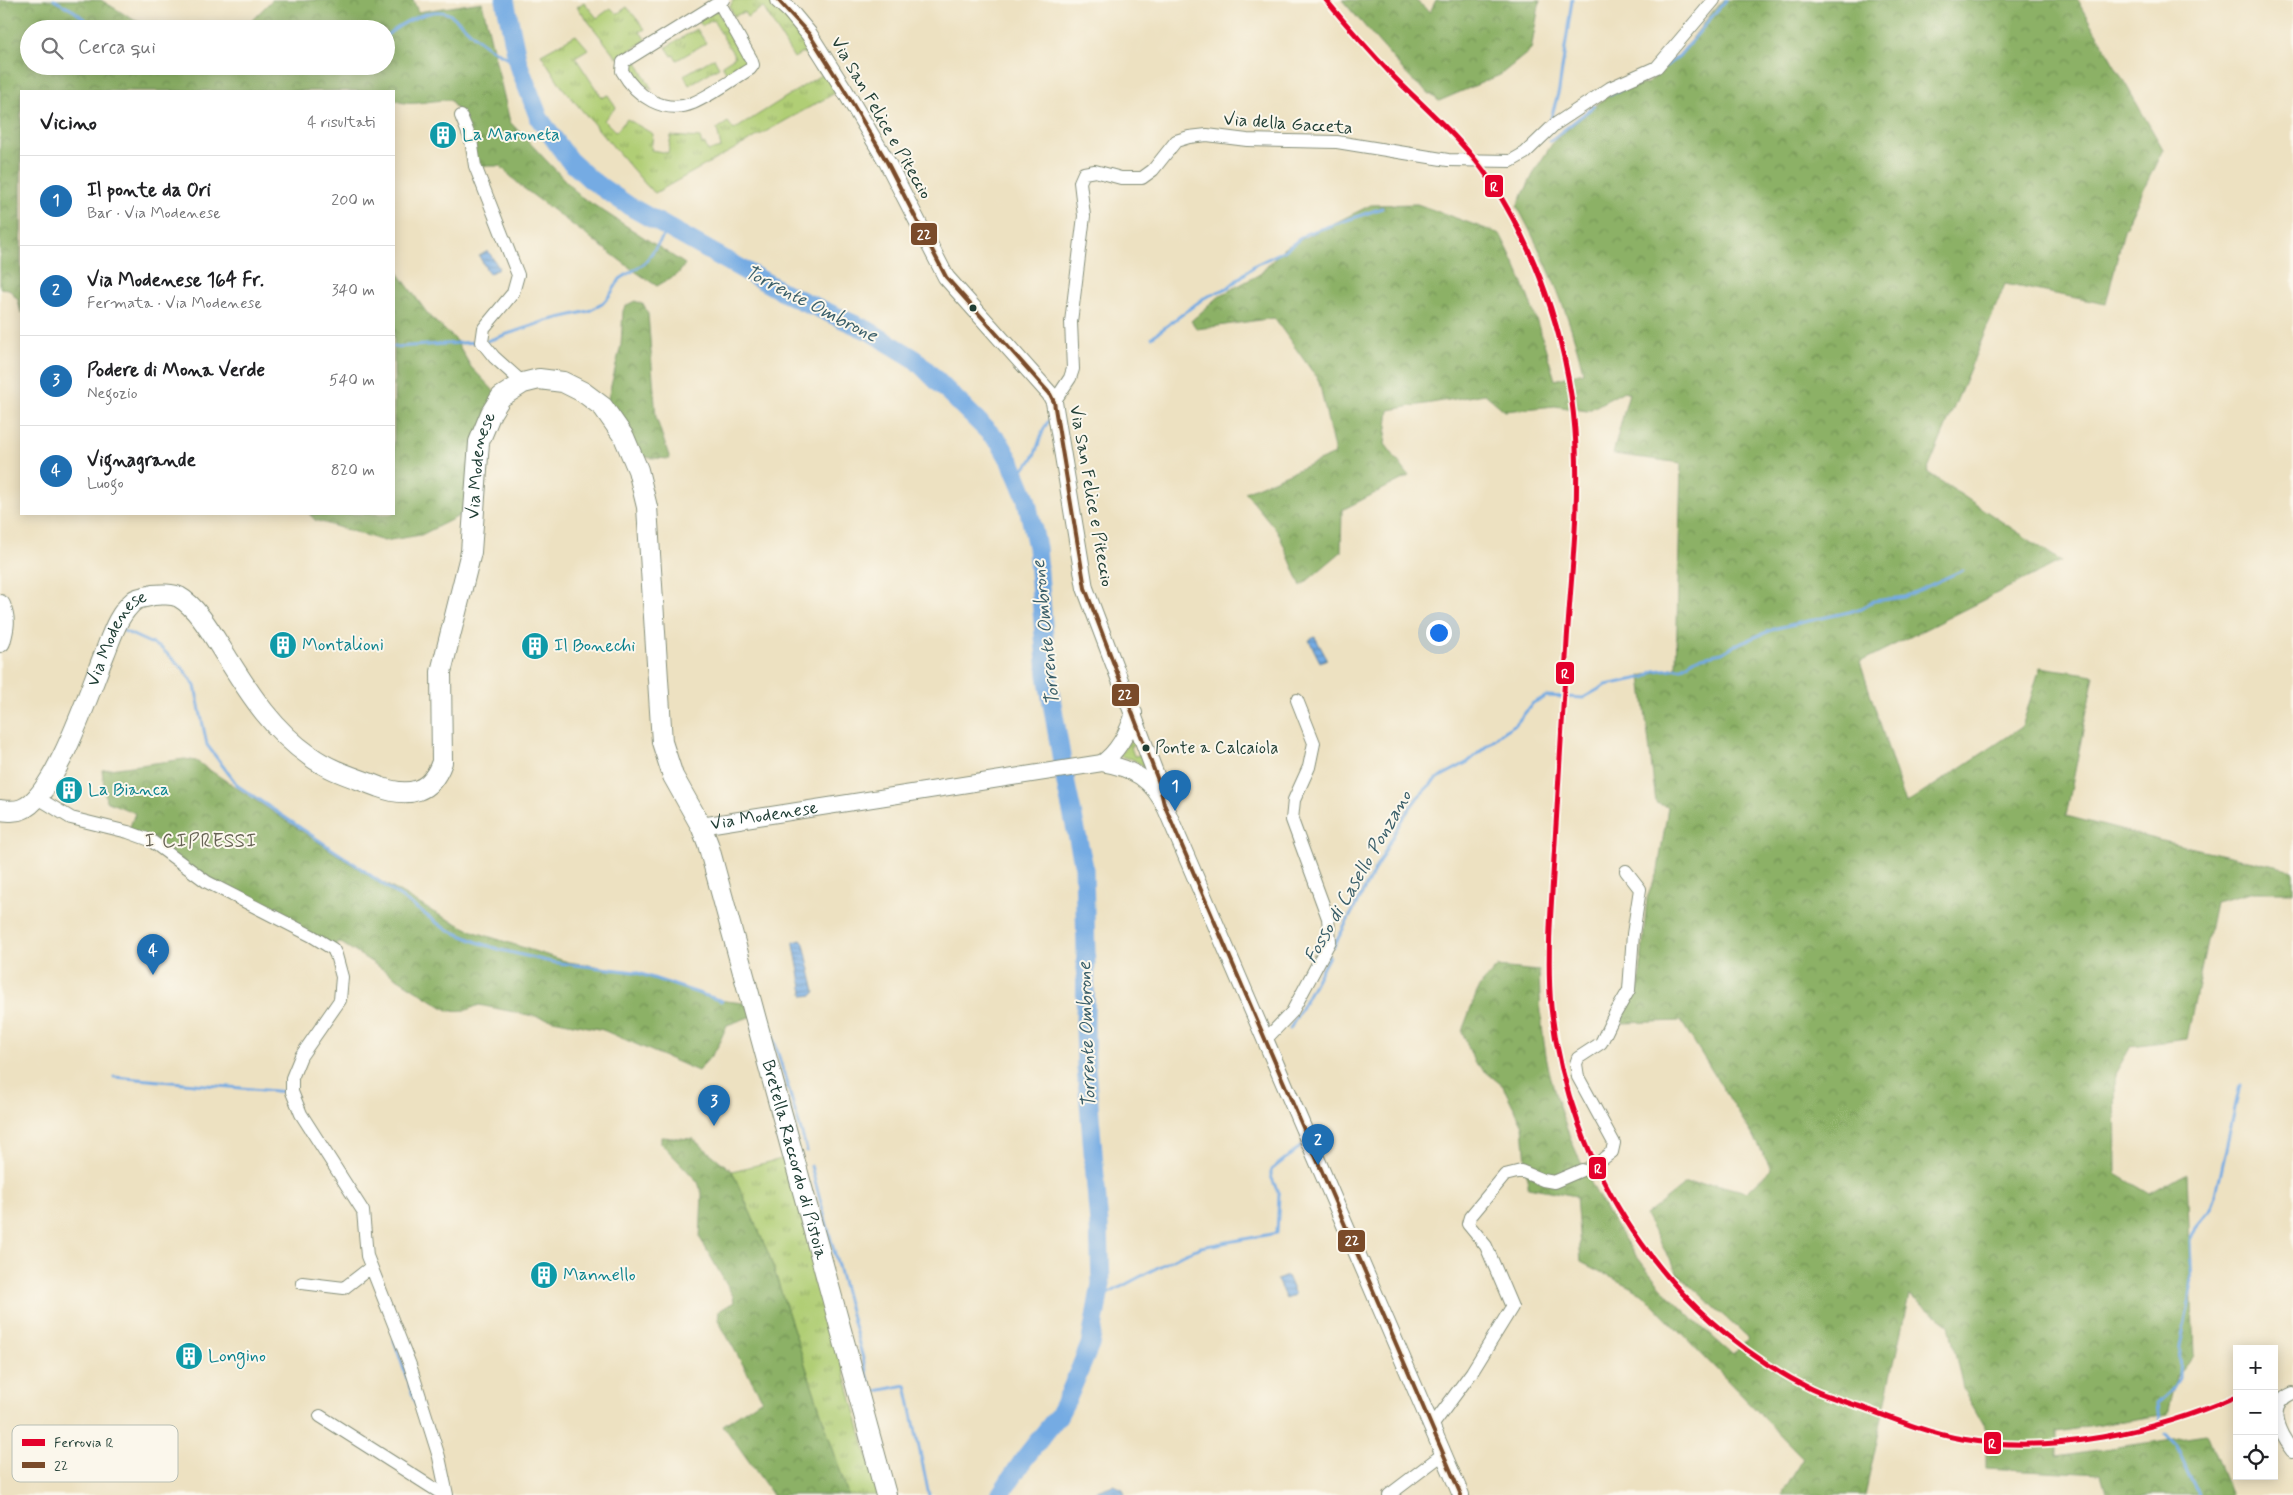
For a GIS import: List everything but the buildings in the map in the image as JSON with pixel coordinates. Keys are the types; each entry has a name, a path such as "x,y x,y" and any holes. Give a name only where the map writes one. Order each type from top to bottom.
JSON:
{"main road":[{"name":"Via Modenese","path":"0,810 13,812 24,809 38,798 59,764 118,620 137,599 158,594 179,597 199,615 258,706 279,730 311,758 388,790 407,793 424,788 437,776 442,762 441,672 471,552 479,442 491,413 501,397 523,383 539,379 563,382 583,392 603,407 614,420 631,452 644,491 648,515 662,742 673,776 701,826"},
{"path":"0,605 4,614 5,626 0,642"},
{"name":"Bretella Raccordo di Pistoia","path":"701,826 718,880 886,1495"}],"street":[{"name":"Via San Felice e Piteccio","path":"778,0 809,34 845,91 887,162 946,278 1050,394 1054,402 1085,588 1134,713 1159,783 1164,804"},
{"name":"Via della Gacceta","path":"1054,402 1070,378 1073,369 1071,322 1084,216 1080,182 1084,173 1095,171 1130,180 1142,178 1153,170 1176,141 1197,136 1248,140 1337,142 1448,160 1511,162 1525,153 1554,125 1610,88 1656,67 1714,0"},
{"path":"721,1 751,59 752,65 750,69 687,104 656,103 636,92 622,71 621,65 623,62 721,1"},
{"path":"461,116 471,140 475,166 518,275 514,292 484,328 482,342 494,357 523,383"},
{"path":"1265,1040 1292,1012 1330,941 1328,918 1292,820 1294,800 1309,767 1314,743 1297,700"},
{"path":"1095,764 1113,753 1123,739 1134,713"},
{"path":"1095,764 1122,767 1137,773 1147,782 1164,804 1462,1495"},
{"name":"Via Modenese","path":"701,826 1095,764"},
{"path":"38,798 72,818 128,832 150,840 206,882 333,949 339,962 342,977 340,1000 301,1056 292,1078 292,1092 300,1114 360,1205 364,1217 365,1248 371,1268 410,1365 439,1457 446,1495"},
{"path":"1604,1158 1612,1152 1614,1143 1578,1077 1576,1064 1578,1058 1601,1043 1615,1014 1630,990 1633,934 1640,889 1626,871"},
{"path":"1432,1426 1472,1372 1512,1307 1486,1246 1468,1224 1470,1216 1496,1183 1510,1172 1525,1172 1543,1180 1554,1182 1582,1170"},
{"path":"302,1283 344,1288 371,1268"},
{"path":"2293,1393 2285,1396 2279,1404 2276,1416 2279,1430 2293,1452"},
{"path":"320,1416 446,1495"},
{"path":"1389,1495 1443,1454"}],"green space":[{"path":"0,0 101,0 134,20 20,20 20,75 395,75 395,20 252,20 272,0 413,0 418,12 482,2 510,122 580,196 685,264 679,273 657,286 522,187 500,166 475,166 461,116 450,100 414,103 401,102 395,100 395,90 20,90 20,309 18,300 9,289 0,288"},
{"path":"733,0 768,0 797,28 837,92 655,193 562,87 541,54 576,35 588,49 575,57 602,98 608,95 616,107 604,120 616,132 627,119 653,134 651,150 668,153 671,136 700,138 702,145 705,144 708,151 721,148 717,129 728,122 734,130 821,75 805,54 802,53 794,58 763,7 747,17 744,12 734,16 730,7"},
{"path":"1342,0 1415,0 1430,12 1436,0 1540,0 1531,50 1500,75 1439,101 1411,79"},
{"path":"1723,0 2077,0 2163,149 2124,230 2106,304 2005,284 1927,472 2061,561 1860,662 1906,804 2022,727 2040,667 2094,675 2066,816 2171,843 2293,870 2293,892 2254,892 2215,902 2187,1039 2131,1046 2115,1074 2116,1174 2150,1194 2187,1173 2194,1355 2176,1377 2167,1414 2057,1432 2057,1456 2207,1434 2231,1495 2107,1495 2101,1474 1986,1468 1986,1429 1963,1389 1949,1325 1909,1295 1865,1495 1781,1495 1803,1458 1642,1293 1581,1262 1576,1196 1528,1187 1523,1126 1503,1086 1474,1062 1462,1031 1479,987 1497,967 1539,971 1544,1044 1553,1085 1573,1144 1586,1173 1618,1229 1635,1254 1672,1298 1733,1355 1748,1338 1679,1275 1645,1216 1685,1184 1716,1184 1747,1192 1771,1169 1758,1144 1681,1021 1622,1023 1624,1014 1639,988 1647,898 1658,870 1668,807 1656,803 1641,676 1676,667 1681,463 1613,454 1629,393 1624,391 1587,411 1555,406 1505,411 1485,394 1389,410 1385,444 1409,476 1342,510 1341,552 1301,586 1278,532 1245,492 1335,454 1319,381 1274,318 1197,329 1191,321 1221,295 1260,274 1284,248 1371,205 1417,204 1500,234 1538,324 1555,380 1583,372 1578,350 1556,286 1517,206 1537,167 1554,141 1612,92 1648,83 1678,57"},
{"path":"584,2 597,18 611,8 617,14 627,7 645,29 640,32 646,40 617,58 577,7"},
{"path":"715,11 718,12 748,63 729,76 722,65 735,57 713,20 702,26 698,20"},
{"path":"697,29 706,43 677,60 666,47"},
{"path":"714,58 719,67 689,85 684,75"},
{"path":"636,60 652,90 634,73 631,65"},
{"path":"395,262 399,274 430,317 455,339 471,367 495,392 475,508 421,535 384,541 315,520 310,515 395,515"},
{"path":"635,301 644,305 648,314 656,417 670,459 640,457 607,402 621,345 623,311 625,306"},
{"path":"1133,736 1137,743 1131,747 1134,756 1141,755 1145,767 1132,759 1119,756"},
{"path":"185,759 196,761 356,867 435,913 475,932 568,962 635,972 717,1000 752,1004 755,1015 727,1025 716,1050 698,1071 603,1030 479,1005 467,1010 449,1011 338,941 333,949 128,832 135,813 106,801 102,770"},
{"path":"661,1137 693,1139 732,1171 769,1255 848,1495 773,1495 723,1425 762,1399 718,1320 719,1311 734,1302 733,1296 700,1238 702,1194 698,1182 661,1143"},
{"path":"786,1158 878,1495 848,1495 769,1255 732,1171"}],"water":[{"path":"488,251 499,268 489,274 479,256"},
{"path":"1315,637 1327,659 1320,662 1309,640"},
{"path":"801,940 804,944 815,992 813,995 804,996 803,993 794,945 794,942"},
{"path":"1287,1276 1295,1295 1286,1299 1277,1280"},
{"path":"1114,1485 1123,1489 1125,1495 1085,1495"}],"waterway":[{"path":"54,0 86,20"},
{"name":"Torrente Ombrone","path":"505,0 518,63 539,118 569,160 591,180 629,206 785,293 869,331 915,359 1000,443 1012,464 1026,498 1037,547 1047,675 1067,789 1084,867 1086,1067 1099,1225 1101,1284 1090,1345 1069,1395 1058,1416 1024,1459 1000,1495"},
{"path":"1550,122 1559,90 1572,0"},
{"path":"1663,68 1679,56 1726,0"},
{"path":"395,30 425,14 442,12 454,17 488,47 518,63"},
{"path":"1610,95 1622,89"},
{"path":"1550,141 1594,106"},
{"path":"1152,337 1204,298 1229,287 1255,265 1284,251 1306,234 1382,208"},
{"path":"487,341 546,321 589,311 602,304 620,279 645,263 669,228"},
{"path":"395,347 478,342"},
{"path":"1016,474 1034,456 1044,428 1049,420"},
{"name":"Fosso di Casello Ponzano","path":"1334,946 1402,819 1418,797 1436,779 1468,762 1504,731 1516,724 1533,703 1547,696 1583,698 1606,685 1646,677 1654,671 1681,668 1697,658 1722,653 1733,646 1777,628 1849,612 1862,608 1874,601 1904,597 1963,570"},
{"path":"124,631 161,648 184,670 195,686 207,745 238,786 356,865 444,928 501,950 551,962 635,972 722,1001"},
{"name":"Fosso di Casello Ponzano","path":"1290,1029 1329,956"},
{"path":"760,1007 765,1010 807,1151"},
{"path":"114,1077 287,1092"},
{"path":"2160,1419 2158,1403 2171,1391 2179,1378 2180,1346 2192,1289 2190,1240 2196,1227 2211,1209 2215,1199 2240,1085"},
{"name":"Fosso di Casello Ponzano","path":"1098,1299 1181,1255 1201,1247 1277,1233 1279,1195 1271,1176 1271,1170 1304,1144"},
{"path":"811,1166 872,1392 906,1385 929,1495"},
{"path":"394,1340 416,1405"},
{"path":"2166,1434 2176,1445 2199,1495"}],"tunnel":[{"path":"1582,1170 1604,1158"}],"rail line":[{"name":"R","path":"1326,0 1386,69 1469,152 1490,180 1508,210 1539,274 1560,342 1573,412 1577,471 1550,921 1549,970 1551,1007 1561,1066 1579,1124 1603,1179 1633,1231 1669,1279 1711,1321 1759,1358 1817,1392 1937,1433 1962,1439 1996,1443 2067,1442 2137,1430 2205,1409 2233,1398"}],"transit line":[{"name":"22","path":"778,0 809,34 845,91 887,162 946,277 1050,394 1054,402 1085,588 1159,783 1164,804 1461,1495"}],"place":[{"name":"La Maroneta","path":"443,135"},
{"name":"Montalioni","path":"283,645"},
{"name":"Il Bonechi","path":"535,646"},
{"name":"Ponte a Calcaiola","path":"1146,748"},
{"name":"La Bianca","path":"69,790"},
{"name":"Il ponte da Ori","path":"1175,811"},
{"name":"Vignagrande","path":"153,975"},
{"name":"Podere di Mona Verde","path":"714,1126"},
{"name":"Via Modenese 164 Fr.","path":"1318,1165"},
{"name":"Mannello","path":"544,1275"},
{"name":"Longino","path":"189,1356"}],"district":[{"name":"I CIPRESSI","path":"201,841"}]}
